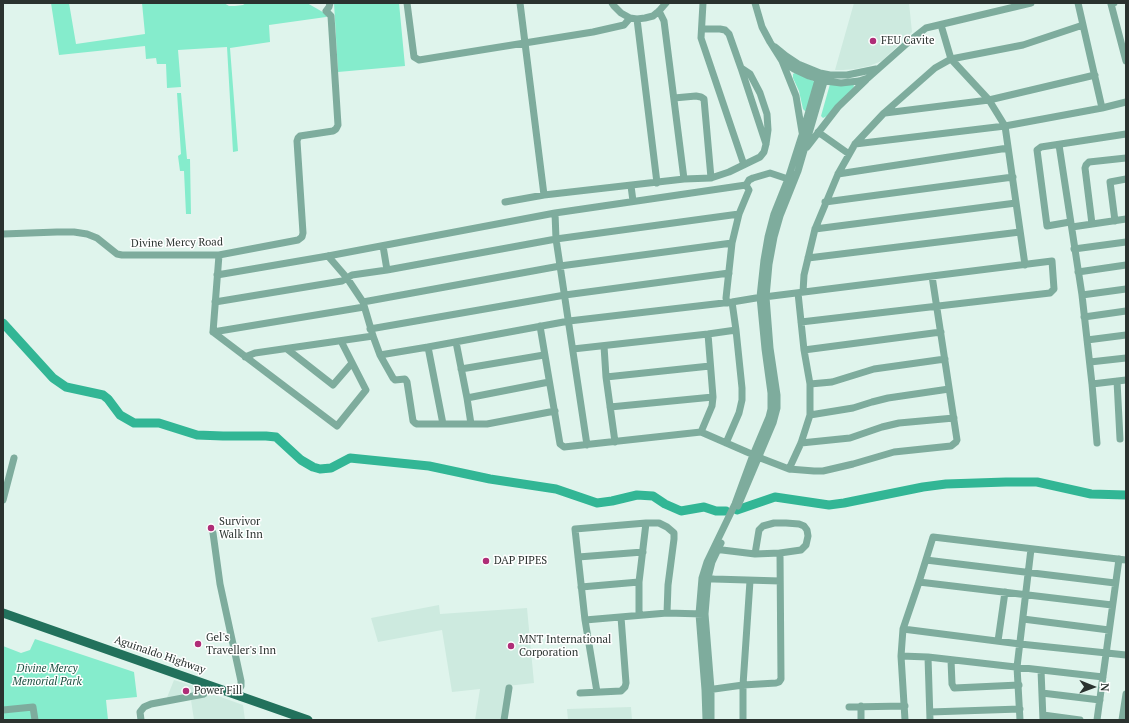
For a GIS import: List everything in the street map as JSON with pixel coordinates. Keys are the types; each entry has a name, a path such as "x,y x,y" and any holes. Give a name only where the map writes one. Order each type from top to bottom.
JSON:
{"main road":[{"name":"Aguinaldo Highway","path":"3,613 308,720"}],"street":[{"name":"Divine Mercy Road","path":"3,234 74,232 87,234 97,238 117,254 122,255 219,255 298,240 302,237 302,233 298,138 300,136 334,131 338,125 331,16 326,11 330,3"},
{"path":"407,3 414,57 419,60 593,32 624,24 633,18"},
{"path":"520,3 544,195"},
{"path":"612,3 621,13 633,18 653,16 666,3"},
{"path":"704,3 701,38 744,165"},
{"path":"755,3 762,27 782,61 796,96 802,135"},
{"path":"804,152 838,107 878,68 926,28 1031,3"},
{"path":"1078,3 1102,108"},
{"path":"1112,3 1126,61"},
{"path":"659,11 664,21 684,179"},
{"path":"633,18 657,183"},
{"path":"941,25 951,59 989,100 1005,126 1025,265"},
{"path":"789,469 802,443 810,415 810,384 801,322 801,292 804,275 815,229 838,174 855,144 884,113 935,68 951,59 1023,44 1083,25"},
{"path":"505,202 544,195 684,179 711,178 729,172 760,157 764,152 768,130 767,114 760,93 750,74 742,68 729,34 720,28 702,29"},
{"path":"770,42 798,64 823,77 847,75 878,68"},
{"path":"782,61 794,69 840,83 859,81 868,78"},
{"path":"884,113 989,100 1095,75"},
{"path":"711,720 702,614 705,578 715,549 736,505 756,456 769,417 772,402 765,349 763,297 764,260 774,214 788,179 823,77"},
{"path":"763,297 780,216 804,152 823,77"},
{"path":"674,98 696,96 701,96 704,98 711,178"},
{"path":"855,144 1005,126 1102,108 1126,102"},
{"path":"818,132 849,154"},
{"path":"1126,134 1041,148 1037,150 1046,226 1092,224 1126,219"},
{"path":"1059,145 1082,295 1090,362 1097,443"},
{"path":"838,174 1008,148"},
{"path":"1092,224 1085,168 1086,165 1089,162 1126,158"},
{"path":"217,275 383,246 554,213 746,184 753,178 770,173 788,179"},
{"path":"826,202 1013,177"},
{"path":"1115,221 1110,182 1126,179"},
{"path":"726,443 739,413 742,400 736,330 729,303 726,298 732,242 739,214 749,190 746,184"},
{"path":"631,186 633,201"},
{"path":"815,229 1016,203"},
{"path":"554,213 556,238 587,445"},
{"path":"215,302 342,281 352,275 387,270 556,238 739,214"},
{"path":"808,258 1020,232"},
{"path":"212,332 560,266 732,242"},
{"path":"1074,249 1126,242"},
{"path":"383,246 387,270"},
{"path":"212,332 219,255"},
{"path":"328,256 347,278 363,304 380,355 394,379 405,379 407,382 413,420 415,423 487,424 555,411"},
{"path":"380,355 569,321 729,303 801,292 1052,261 1053,292 801,322"},
{"path":"1078,272 1126,265"},
{"path":"245,356 255,353 341,341 372,333 565,295 729,272"},
{"path":"540,326 560,444 564,447 701,432 789,469 823,471 894,452 951,446 956,442 954,418 932,276"},
{"path":"1082,295 1126,288"},
{"path":"1084,317 1126,311"},
{"path":"572,349 736,330"},
{"path":"212,332 337,426 366,390 341,341"},
{"path":"804,350 941,332"},
{"path":"701,432 712,406 713,397 708,334"},
{"path":"1087,340 1126,335"},
{"path":"456,342 468,398 471,424"},
{"path":"604,346 606,377 614,442"},
{"path":"428,347 443,424"},
{"path":"287,349 333,385 352,363"},
{"path":"461,369 544,355"},
{"path":"1090,362 1126,358"},
{"path":"810,384 832,382 874,369 945,359"},
{"path":"606,377 710,366"},
{"path":"1092,384 1126,380"},
{"path":"1117,381 1120,439"},
{"path":"468,398 549,382"},
{"path":"810,415 853,408 888,398 949,389"},
{"path":"610,407 713,397"},
{"path":"802,443 850,438 899,423 954,418"},
{"path":"3,500 14,458"},
{"path":"597,692 585,620 575,529 659,523 668,527 674,534 674,539 668,585 667,613"},
{"path":"715,549 755,554 801,550 806,545 808,536 807,530 804,526 799,524 774,523 763,526 759,530 755,554"},
{"path":"639,616 639,582 646,524"},
{"path":"213,533 220,584 241,681 241,686 236,695"},
{"path":"905,720 901,656 903,629 933,537 1122,560 1112,606 1097,720"},
{"path":"1020,720 1018,666 1031,549"},
{"path":"578,557 642,552"},
{"path":"708,690 743,685 776,683 781,679 780,553"},
{"path":"926,560 1116,583"},
{"path":"705,578 780,581"},
{"path":"743,720 743,685 750,581"},
{"path":"581,587 639,582"},
{"path":"919,582 1112,606"},
{"path":"998,641 1005,592"},
{"path":"585,620 667,613 702,614"},
{"path":"580,692 621,691 624,687 626,683 621,617"},
{"path":"1023,619 1109,630"},
{"path":"903,629 1020,644 1126,655"},
{"path":"901,656 928,657 1018,666 1103,677"},
{"path":"928,657 930,716 1020,709"},
{"path":"951,660 952,684 954,688 1019,685"},
{"path":"1041,670 1043,718 1080,720"},
{"path":"141,720 140,712 144,707 151,704 204,694 207,685"},
{"path":"504,720 509,688"},
{"path":"706,720 708,690"},
{"path":"1042,693 1100,700"},
{"path":"1122,720 1126,694"},
{"path":"861,706 861,720"},
{"path":"849,707 905,706"},
{"path":"3,710 33,707 34,720"}],"shaded area":[{"name":"FEU Cavite","path":"854,3 909,3 912,32 882,61 855,69 835,70"},
{"path":"439,605 440,614 527,608 534,683 507,686 501,720 475,720 480,689 452,692 442,630 378,642 371,618"},
{"name":"Power Fill","path":"174,680 204,689 203,692 166,700"},
{"path":"207,692 243,705 245,720 194,720 191,700"},
{"path":"631,707 632,720 568,720 567,709"}],"green space":[{"path":"51,3 69,3 76,44 145,34 142,3 224,3 229,6 235,6 246,3 307,3 328,15 326,17 269,25 270,42 230,48 238,151 233,152 227,47 178,50 181,87 167,88 166,64 157,64 156,58 146,59 145,46 59,55"},
{"path":"334,3 399,3 405,66 338,72"},
{"path":"796,72 817,83 808,111 803,109 799,91 793,78 793,74"},
{"path":"830,84 853,84 854,86 827,116 823,118 821,116"},
{"path":"177,93 181,93 187,159 190,159 191,214 186,214 184,171 180,171 178,156 181,154"},
{"name":"Divine Mercy Memorial Park","path":"35,639 134,672 137,697 106,700 108,720 3,720 3,646 21,653 30,650"}],"waterway":[{"path":"3,323 53,378 66,387 103,395 108,399 120,415 134,423 159,423 197,435 276,437 301,460 320,469 331,468 350,458 429,466 490,479 556,489 597,503 637,495 653,496 665,504 681,511 704,507 716,511 726,511"},
{"path":"737,510 775,497 829,505 946,484 1037,482 1091,494 1126,495"}],"place":[{"name":"FEU Cavite","path":"873,41"},
{"name":"Survivor Walk Inn","path":"211,528"},
{"name":"DAP PIPES","path":"486,561"},
{"name":"Gel's Traveller's Inn","path":"198,644"},
{"name":"MNT International Corporation","path":"511,646"},
{"name":"Power Fill","path":"186,691"}]}
